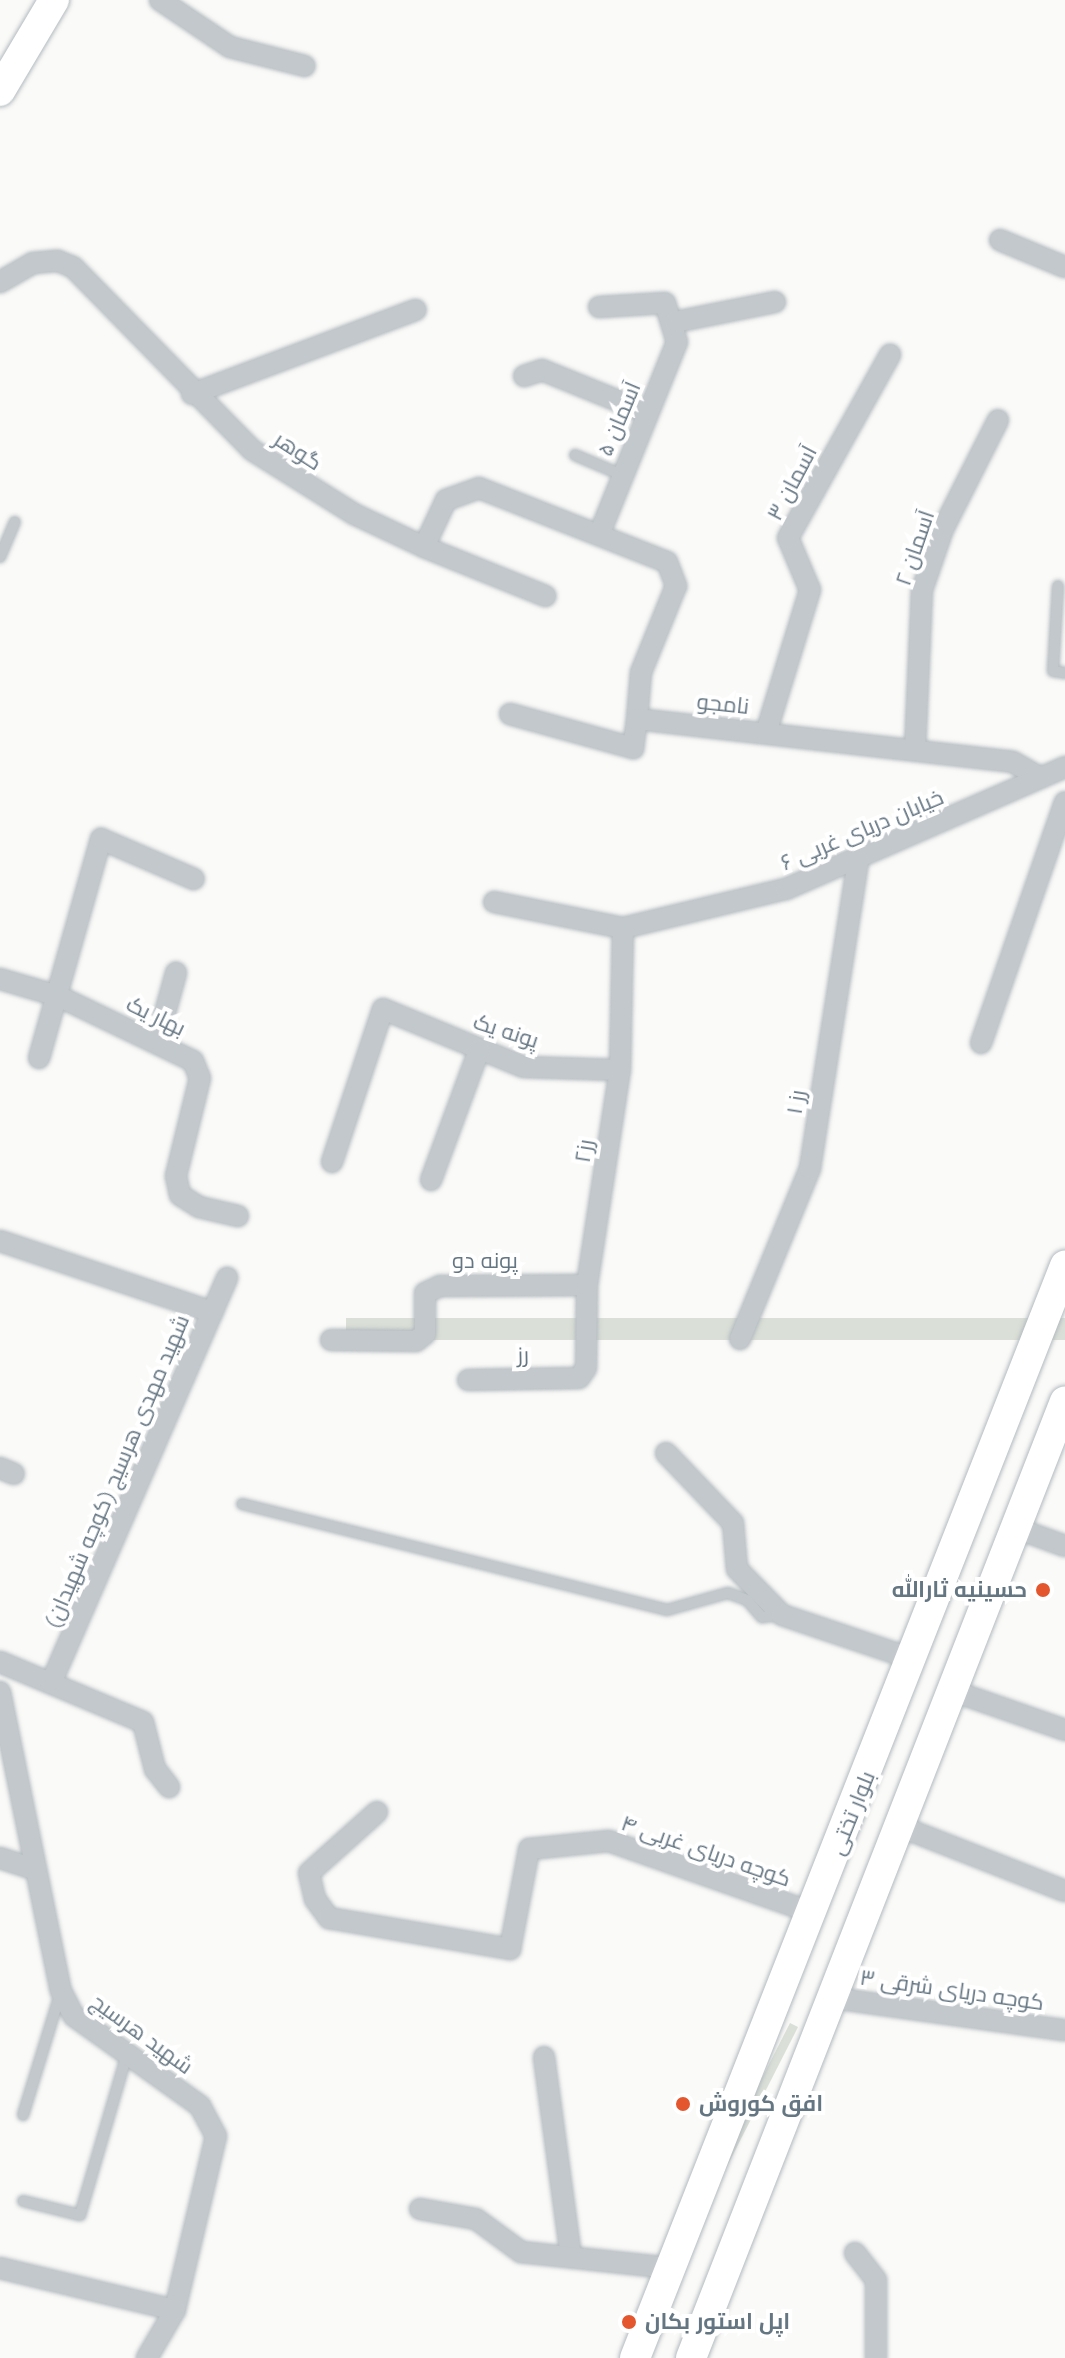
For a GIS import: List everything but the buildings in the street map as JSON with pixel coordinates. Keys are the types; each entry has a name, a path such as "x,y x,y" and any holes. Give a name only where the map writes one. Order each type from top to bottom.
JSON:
{"main road":[{"path":"0,91 54,0"},
{"name":"بلوار تختی","path":"635,2358 813,1913 1065,1266"},
{"path":"691,2358 1065,1401"},
{"path":"778,2001 828,2008"}],"street":[{"path":"160,0 230,47 305,66"},
{"path":"1000,240 1065,267"},
{"name":"گوهر","path":"0,282 33,263 58,261 73,267 192,394 279,470 354,514 424,547 545,596"},
{"path":"599,307 665,303 675,322 775,302"},
{"path":"192,394 416,310"},
{"name":"آسمان ۵","path":"599,535 677,342 675,322"},
{"name":"آسمان ۳","path":"766,733 810,590 788,538 890,355"},
{"path":"524,376 542,370 648,413"},
{"name":"آسمان ۲","path":"915,750 922,590 943,529 998,420"},
{"path":"424,547 446,500 479,488 667,562 676,586 641,672 633,748 510,714"},
{"name":"نامجو","path":"637,719 1013,762 1039,777"},
{"name":"خیابان دریای غربی ۶","path":"623,928 786,889 858,861 1065,767"},
{"path":"981,1043 1065,802"},
{"path":"39,1058 101,839 194,879"},
{"name":"رز ۱","path":"740,1339 810,1168 858,861"},
{"path":"494,902 623,928"},
{"name":"رز۲","path":"579,1378 586,1368 587,1285 620,1070 623,928"},
{"path":"157,1042 176,973"},
{"name":"بهار یک","path":"0,979 58,996 193,1061 200,1078 176,1176 180,1195 199,1207 238,1216"},
{"name":"پونه یک","path":"332,1162 383,1009 524,1067 620,1070"},
{"path":"431,1180 479,1050"},
{"path":"0,1241 212,1312"},
{"name":"شهید مهدی هرسیج (کوچه شهیدان)","path":"51,1683 227,1278"},
{"name":"پونه دو","path":"331,1340 416,1341 425,1334 425,1293 440,1286 587,1285"},
{"name":"رز","path":"468,1380 579,1378"},
{"path":"666,1453 733,1523 737,1569 782,1615 913,1659"},
{"path":"1016,1528 1065,1546"},
{"path":"0,1662 143,1722 155,1769 169,1787"},
{"path":"953,1691 1065,1730"},
{"name":"شهید هرسیج","path":"0,1692 61,1991 74,2016 200,2106 216,2136 175,2310 147,2358"},
{"name":"کوچه دریای غربی ۴","path":"377,1812 309,1873 315,1899 329,1918 510,1949 529,1849 609,1841 813,1913"},
{"path":"899,1826 1065,1891"},
{"path":"0,1858 36,1870"},
{"name":"کوچه دریای شرقی ۳","path":"828,2008 1065,2030"},
{"path":"544,2057 571,2257"},
{"path":"420,2209 476,2219 521,2252 670,2268"},
{"path":"855,2253 876,2280 876,2358"},
{"path":"0,2268 175,2310"}],"lane":[{"path":"575,455 622,475"},
{"path":"0,557 15,522"},
{"path":"1058,586 1053,671 1065,673"},
{"path":"242,1504 667,1610 728,1593 747,1600 762,1617 782,1615"},
{"path":"23,2115 61,1991"},
{"path":"23,2201 80,2215 127,2052"}],"shaded area":[{"path":"346,1318 1065,1318 1065,1340 346,1340"},
{"path":"790,2023 798,2027 635,2348 627,2344"}],"place":[{"name":"حسینیه ثارالله","path":"1043,1590"},
{"name":"افق کوروش","path":"683,2104"},
{"name":"اپل استور بکان","path":"629,2322"}]}
